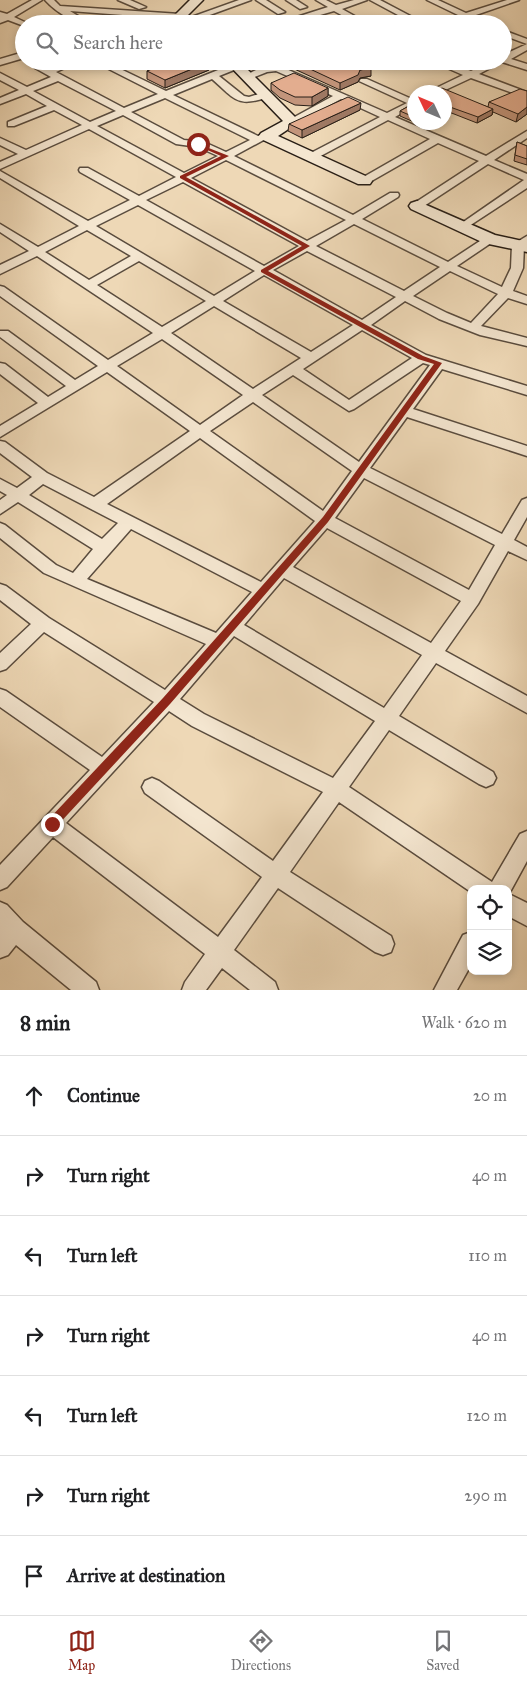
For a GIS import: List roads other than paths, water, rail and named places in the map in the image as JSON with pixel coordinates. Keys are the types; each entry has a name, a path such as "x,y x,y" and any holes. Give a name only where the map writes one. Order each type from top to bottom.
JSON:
{"street":[{"path":"2,17 38,0"},
{"path":"49,0 71,15"},
{"path":"101,10 124,0 142,7"},
{"path":"187,15 197,0"},
{"path":"201,15 247,0"},
{"path":"260,0 281,12"},
{"path":"290,0 303,7"},
{"path":"320,0 348,15"},
{"path":"309,15 363,0"},
{"path":"374,0 404,15"},
{"path":"431,0 463,15"},
{"path":"468,15 515,0"},
{"path":"58,8 154,15"},
{"path":"2,17 15,21"},
{"path":"512,36 527,42"},
{"path":"512,54 527,47"},
{"path":"0,62 15,58"},
{"path":"512,62 527,67"},
{"path":"46,70 183,143 200,144 505,294 527,300"},
{"path":"0,101 27,90 61,70"},
{"path":"115,70 162,94 261,138 311,156 364,181 437,139"},
{"path":"0,166 122,111 222,70"},
{"path":"239,70 292,122"},
{"path":"247,77 263,70"},
{"path":"282,70 527,178"},
{"path":"459,70 527,95"},
{"path":"449,85 479,70"},
{"path":"213,75 241,99 250,100 265,95"},
{"path":"0,76 307,246 406,295 443,316 473,328 527,342"},
{"path":"364,81 407,100"},
{"path":"0,270 340,96"},
{"path":"11,124 56,106"},
{"path":"311,156 407,107"},
{"path":"417,206 527,134"},
{"path":"0,142 25,154"},
{"path":"84,170 421,358 527,392"},
{"path":"0,174 310,358"},
{"path":"464,227 527,183"},
{"path":"0,432 263,271 394,195"},
{"path":"417,206 490,239 524,244 517,268 505,294 473,328"},
{"path":"0,227 162,333 361,470 527,554"},
{"path":"94,505 253,395 362,326 490,239"},
{"path":"88,285 140,256"},
{"path":"0,290 326,520 472,599"},
{"path":"4,334 75,386"},
{"path":"293,369 349,406 421,358"},
{"path":"0,880 167,701 262,590 326,520 439,363"},
{"path":"0,367 47,403"},
{"path":"404,411 527,450"},
{"path":"0,446 42,477 262,590"},
{"path":"0,508 42,477"},
{"path":"0,484 103,548"},
{"path":"193,990 472,599 527,504"},
{"path":"76,581 103,548 128,522"},
{"path":"0,529 50,569 218,642"},
{"path":"282,569 527,705"},
{"path":"0,591 43,623 198,720 336,789 479,885"},
{"path":"0,664 43,623"},
{"path":"232,626 486,778"},
{"path":"0,697 103,769"},
{"path":"152,787 276,874 383,944"},
{"path":"52,824 267,990"},
{"path":"502,885 527,841"},
{"path":"512,906 527,915"},
{"path":"0,912 15,930 88,990"},
{"path":"0,947 15,930"},
{"path":"445,990 467,949"}]}
